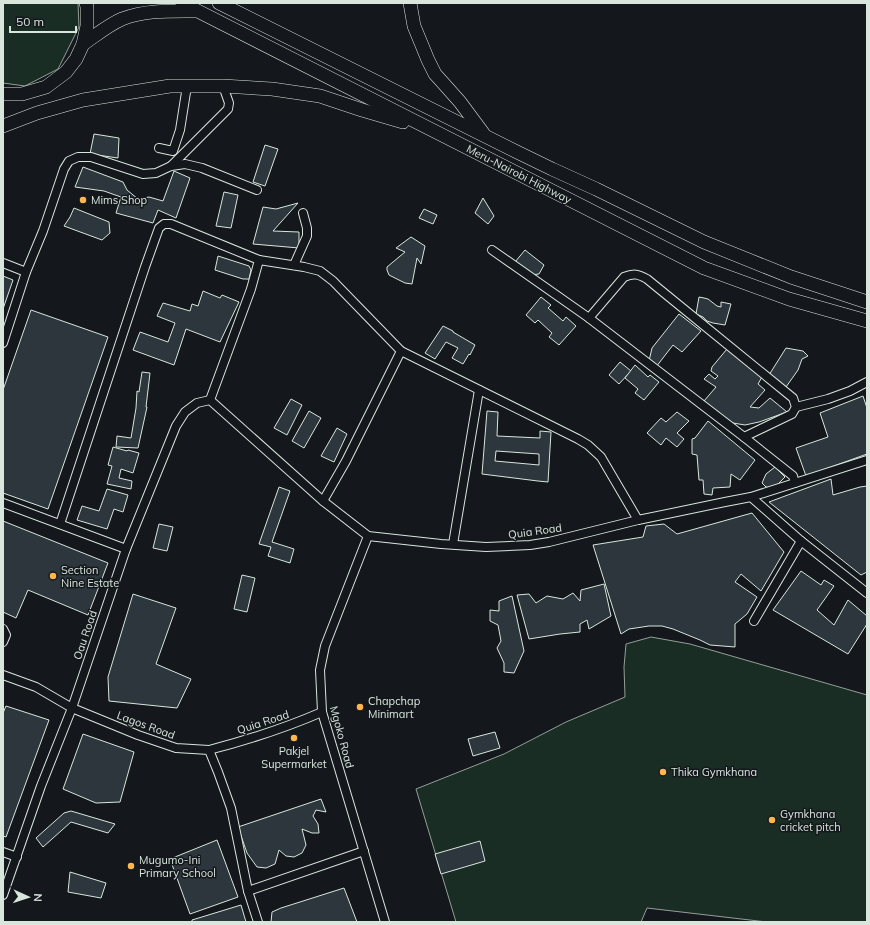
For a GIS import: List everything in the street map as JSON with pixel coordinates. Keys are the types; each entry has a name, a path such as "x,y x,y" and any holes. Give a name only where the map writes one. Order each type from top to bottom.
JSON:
{"highway":[{"path":"3,94 22,94 46,87 66,72 76,59 83,44 87,26 86,3"},
{"name":"Meru-Nairobi Highway","path":"182,3 704,268 789,299 867,321"},
{"name":"Meru-Nairobi Highway","path":"218,3 552,169 704,242 790,277 867,302"},
{"path":"410,3 414,26 435,74 460,102 485,136"},
{"path":"83,44 114,23 140,14 199,11"},
{"path":"3,126 37,113 83,100 170,86 223,86 272,89 320,96 432,130"}],"street":[{"path":"159,148 173,151 180,130 187,86"},
{"path":"171,166 228,109 229,103 223,86"},
{"path":"3,343 26,272 69,160 78,157 91,157 143,174 156,173 171,166 185,164 202,168 257,190"},
{"path":"294,265 307,236 307,228 303,213"},
{"path":"60,524 145,267 160,228 164,224 171,224 259,260 294,265 320,271 333,282 401,351 588,445 601,457 638,520"},
{"path":"492,250 590,318 793,476 795,483"},
{"path":"259,260 251,289 210,400 323,501 368,536"},
{"path":"3,263 26,272"},
{"path":"590,318 624,277 632,274 641,275 793,398 796,407"},
{"path":"323,501 346,461 401,351"},
{"path":"744,437 792,414 796,407 828,399 850,391 867,382"},
{"path":"453,544 479,390"},
{"name":"Oau Road","path":"3,895 41,786 72,708 126,549 176,426 186,412 197,403 210,400"},
{"name":"Quia Road","path":"368,536 486,547 536,544 638,520 751,497 867,460"},
{"path":"751,497 801,541 867,593"},
{"path":"3,503 126,549"},
{"name":"Mgoko Road","path":"368,536 325,646 320,670 322,712 385,922"},
{"path":"754,621 801,541"},
{"path":"3,628 6,635 3,642"},
{"name":"Lagos Road","path":"3,675 36,687 72,708 131,732 176,748 209,750"},
{"name":"Quia Road","path":"209,750 297,723 322,712"},
{"path":"209,750 231,808 248,891 258,922"},
{"path":"248,891 364,851"},
{"path":"3,852 17,857"}],"green space":[{"path":"3,3 78,3 79,27 58,69 25,86 3,83"},
{"name":"Thika Gymkhana","path":"651,637 690,644 867,695 867,922 767,922 647,908 641,922 456,922 416,789 504,754 566,722 625,697 624,667 626,644"}],"building":[{"path":"94,134 119,138 118,158 90,154"},
{"path":"265,145 278,149 265,186 253,182"},
{"path":"83,167 123,182 127,190 138,199 149,197 163,201 174,171 190,178 176,218 158,210 153,223 116,213 121,197 104,191 75,187"},
{"path":"224,192 238,195 231,228 216,226"},
{"path":"483,198 494,216 488,224 475,213"},
{"path":"298,203 273,231 299,232 299,248 253,244 263,207 276,209"},
{"path":"74,208 109,222 110,233 102,240 64,226"},
{"path":"424,209 437,215 433,224 419,218"},
{"path":"411,237 425,246 421,264 417,258 412,284 405,283 389,275 387,270 387,267 405,252 396,248"},
{"path":"525,250 544,265 539,274 531,275 515,262"},
{"path":"218,256 249,266 251,270 249,279 243,279 215,270"},
{"path":"3,276 13,280 3,309"},
{"path":"203,291 220,298 222,295 239,302 220,342 186,329 174,365 133,350 140,332 168,342 175,323 157,316 163,303 190,311 192,304 198,306"},
{"path":"541,297 551,305 548,308 563,321 566,317 576,326 559,345 549,337 552,333 538,320 535,323 526,315"},
{"path":"699,297 708,299 717,306 721,307 721,302 731,304 725,325 707,321 703,317 696,314"},
{"path":"31,310 108,337 48,509 3,493 3,390"},
{"path":"679,314 701,331 682,352 673,345 656,367 649,361 652,348"},
{"path":"443,326 475,345 463,364 452,358 458,348 446,342 435,359 425,353"},
{"path":"786,348 803,351 808,356 802,359 798,370 786,387 769,375"},
{"path":"727,349 762,377 758,384 765,390 750,407 759,408 770,398 787,412 759,422 745,425 729,421 704,401 716,387 704,379 709,374 715,379 718,376 711,371 712,367"},
{"path":"620,362 631,371 619,384 609,375"},
{"path":"635,365 648,377 650,375 659,382 644,400 635,393 638,389 625,378"},
{"path":"142,372 150,373 147,407 138,448 116,447 117,436 131,438 137,391 139,392"},
{"path":"863,396 867,408 867,454 806,476 796,448 828,437 820,413"},
{"path":"291,399 302,405 287,435 274,428"},
{"path":"309,411 321,418 304,448 292,441"},
{"path":"487,411 498,412 497,436 540,438 540,431 551,432 548,482 482,474","holes":["496,451 539,454 539,465 495,461"]},
{"path":"677,412 689,421 677,433 684,439 677,447 666,438 661,445 647,433 661,418 666,422"},
{"path":"708,421 755,460 740,480 731,474 730,487 713,488 712,495 704,494 703,480 699,480 697,455 692,454 692,439 695,438"},
{"path":"337,428 347,434 334,462 321,456"},
{"path":"113,447 139,453 133,473 121,469 119,478 132,481 131,489 107,484 112,466 108,465"},
{"path":"775,467 785,477 774,488 766,487 762,483 766,474"},
{"path":"831,479 833,495 867,486 867,572 861,575 769,502"},
{"path":"279,487 290,491 272,542 294,549 290,563 268,556 271,547 259,544"},
{"path":"107,489 128,495 123,512 114,509 107,529 77,520 82,506 99,511"},
{"path":"752,513 784,552 761,591 741,574 735,582 757,597 747,614 735,624 735,647 710,645 673,629 662,626 629,629 621,634 593,545 643,537 646,526 664,524 677,534"},
{"name":"Section Nine Estate","path":"3,521 108,563 88,615 28,590 16,618 3,612"},
{"path":"159,524 173,527 167,551 153,548"},
{"path":"801,571 821,585 824,580 834,586 817,610 834,625 848,600 867,616 867,624 848,654 773,610"},
{"path":"242,575 255,578 247,612 234,609"},
{"path":"604,584 611,616 589,629 587,620 580,624 580,632 529,639 517,595 529,594 536,603 547,596 563,599 573,593 580,601 581,590"},
{"path":"133,594 176,608 156,664 191,679 177,708 109,701 108,677"},
{"path":"512,596 524,651 514,673 504,672 504,663 497,648 501,641 498,625 490,621 490,610 499,611 499,601"},
{"path":"6,706 49,720 6,837 3,836 3,713"},
{"path":"495,732 500,748 473,756 468,739"},
{"path":"83,734 134,752 120,802 96,803 63,789"},
{"path":"321,799 326,812 316,810 313,816 318,824 319,833 312,833 302,829 306,845 302,853 294,857 286,856 279,850 275,864 266,868 257,867 247,853 238,827"},
{"path":"71,811 115,824 108,833 71,822 43,847 36,838 64,813"},
{"path":"217,840 238,897 190,914 170,859"},
{"path":"480,841 485,861 441,874 435,854"},
{"path":"70,872 106,883 101,898 68,892"},
{"path":"344,888 357,922 271,922 272,912"},
{"path":"241,905 246,922 192,922 192,920"}],"place":[{"name":"Mims Shop","path":"83,200"},
{"name":"Section Nine Estate","path":"53,576"},
{"name":"Chapchap Minimart","path":"360,707"},
{"name":"Pakjel Supermarket","path":"294,738"},
{"name":"Thika Gymkhana","path":"663,772"},
{"name":"Gymkhana cricket pitch","path":"772,820"},
{"name":"Mugumo-Ini Primary School","path":"131,866"}]}
